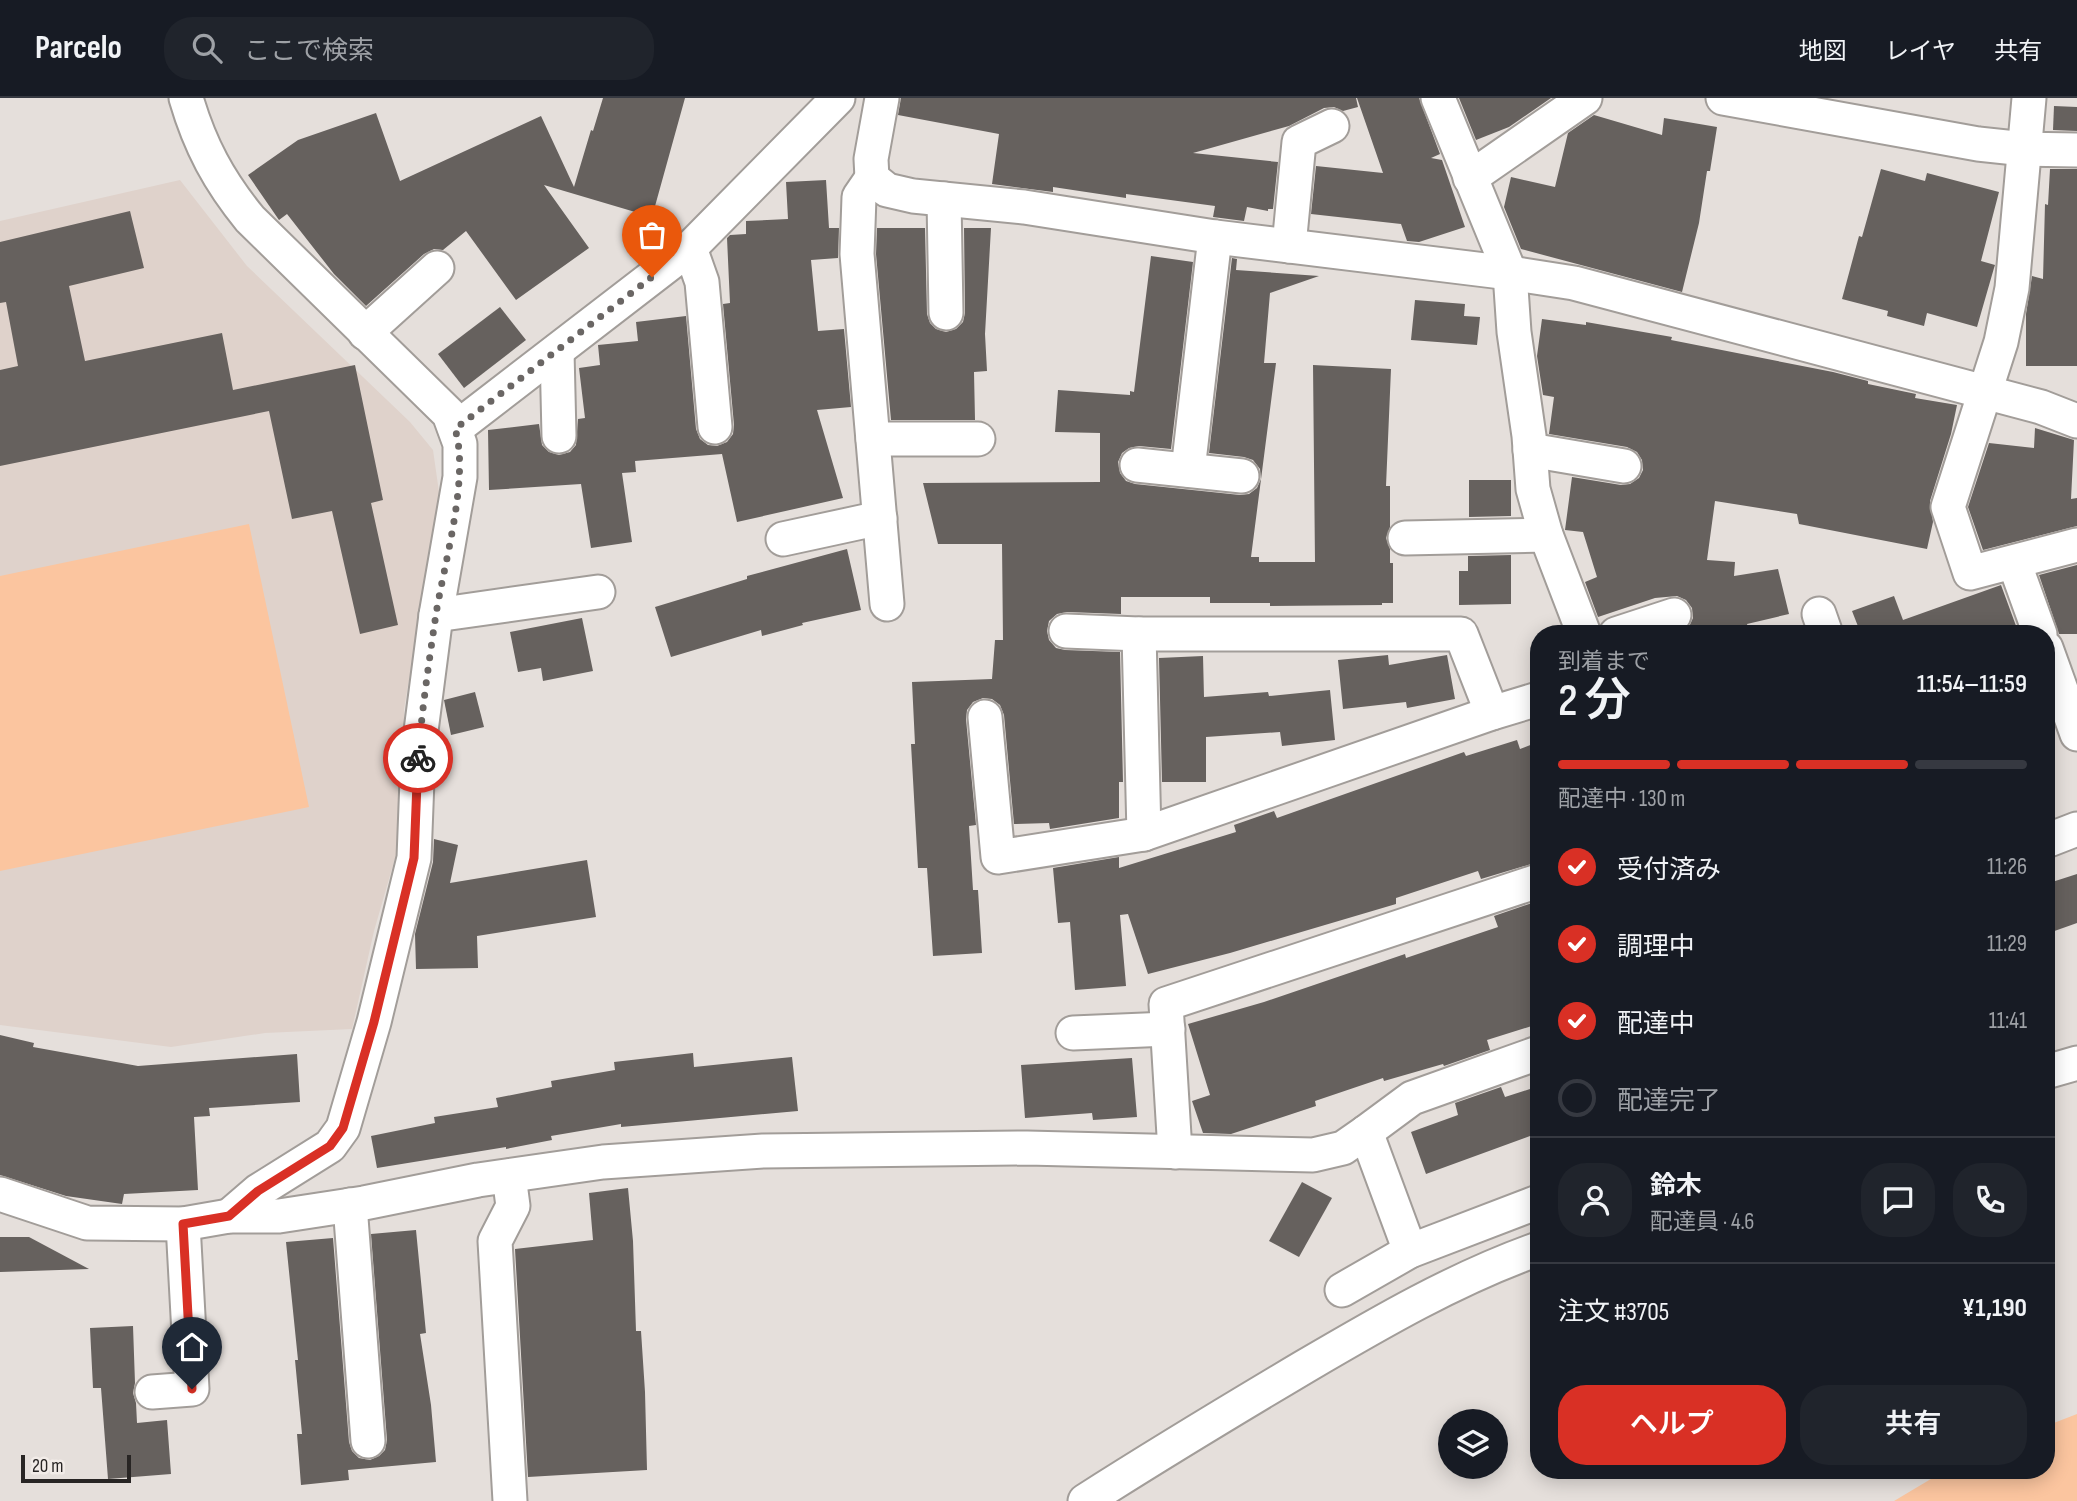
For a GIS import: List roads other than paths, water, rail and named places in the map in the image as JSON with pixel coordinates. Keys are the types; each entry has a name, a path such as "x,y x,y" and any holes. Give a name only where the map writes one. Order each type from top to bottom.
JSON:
{"street":[{"path":"186,98 211,162 226,190 250,219 449,414 460,444 460,477 436,615 418,754 414,858 374,1022 343,1128 330,1146 258,1191 229,1216"},
{"path":"455,429 691,248 838,98"},
{"path":"882,98 872,159 873,178 859,197 857,254 887,604"},
{"path":"1438,98 1510,273 1514,332 1533,489 1546,535 1581,625"},
{"path":"1470,178 1585,98"},
{"path":"1723,98 1978,144 2025,149 2077,150"},
{"path":"2029,98 2012,288 2001,342 1948,508 1970,573 2077,545"},
{"path":"1289,246 1299,142 1332,126"},
{"path":"873,178 887,190 944,199 1024,207 1215,237 1574,283 2041,407 2077,421"},
{"path":"944,199 946,313"},
{"path":"1188,470 1215,237"},
{"path":"691,248 702,282 715,427"},
{"path":"365,333 437,268"},
{"path":"557,351 559,436"},
{"path":"873,439 978,439"},
{"path":"1530,450 1624,466"},
{"path":"1137,465 1242,476"},
{"path":"783,539 880,518"},
{"path":"1405,538 1546,535"},
{"path":"2014,562 2037,625"},
{"path":"436,615 598,592"},
{"path":"1643,625 1674,615"},
{"path":"1066,631 1139,634 1461,634 1492,713"},
{"path":"1139,634 1144,834"},
{"path":"2055,673 2077,734"},
{"path":"985,717 998,857 1144,834 1530,701"},
{"path":"2055,838 2077,829"},
{"path":"1175,1152 1166,1004 1530,884"},
{"path":"1073,1033 1168,1029"},
{"path":"0,1194 87,1223 183,1224 229,1216 279,1216 509,1175 603,1162 764,1151 1027,1148 1313,1156 1343,1148 1412,1098 1530,1056"},
{"path":"2055,1069 2077,1063"},
{"path":"1366,1132 1410,1251"},
{"path":"509,1175 513,1206 495,1241 510,1501"},
{"path":"350,1205 356,1421"},
{"path":"1342,1290 1410,1251 1530,1205"},
{"path":"152,1392 192,1389 183,1224"},
{"path":"1085,1501 1183,1438 1377,1324 1530,1252"}]}
